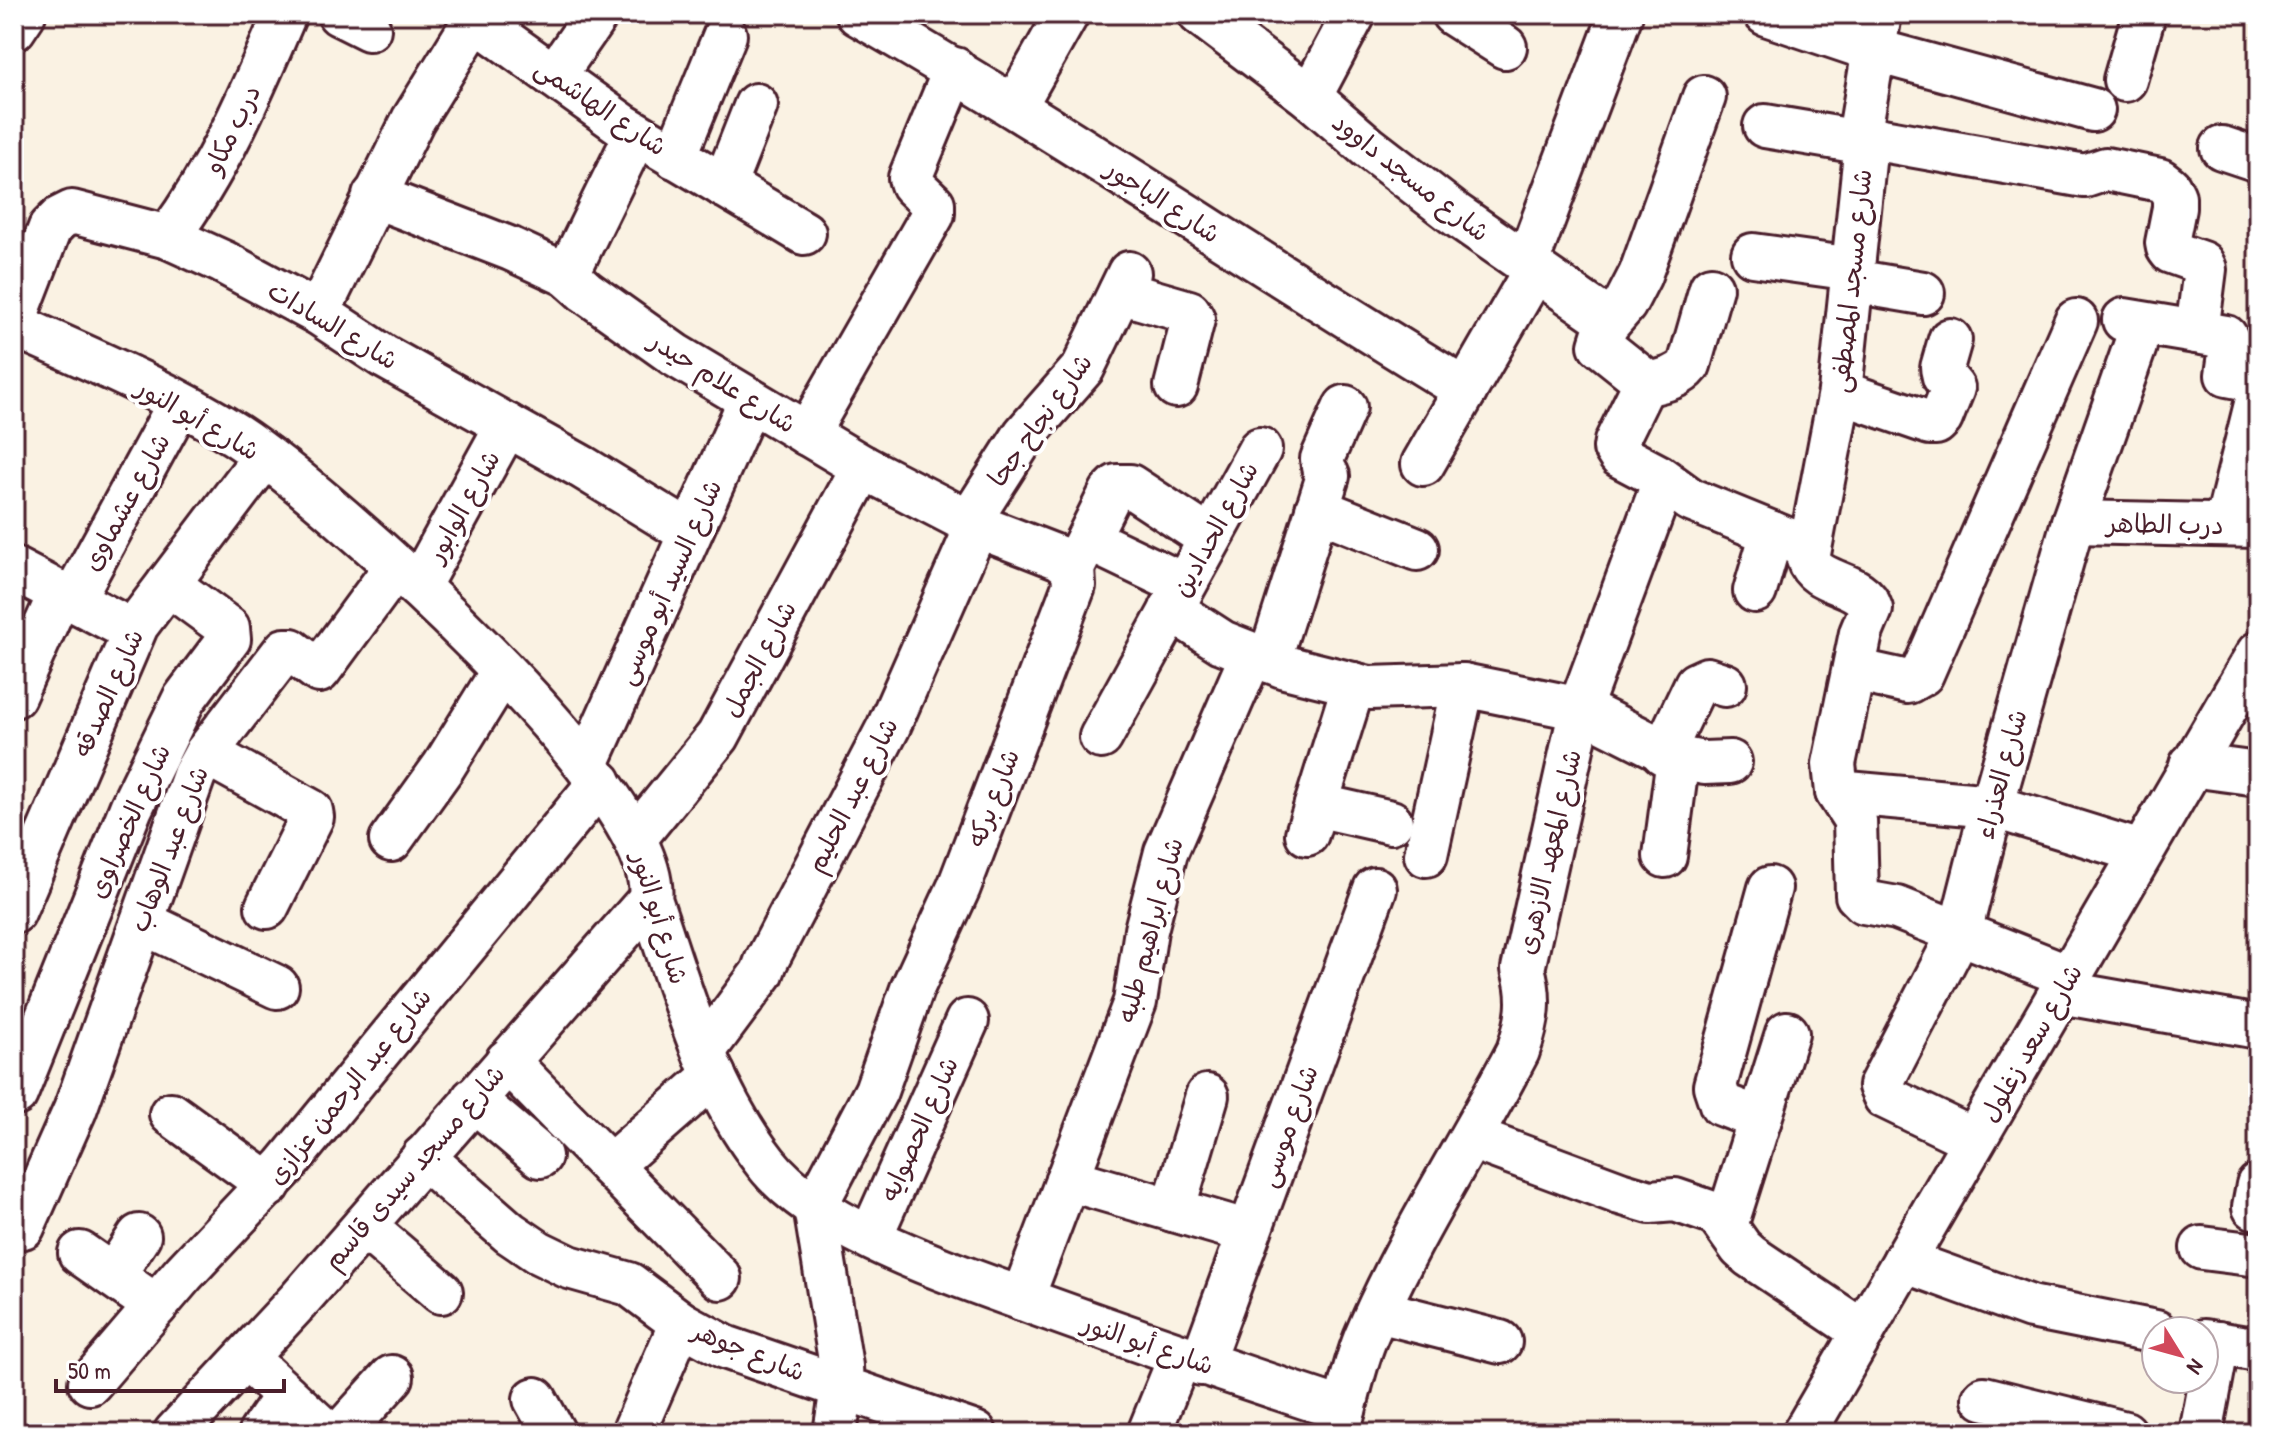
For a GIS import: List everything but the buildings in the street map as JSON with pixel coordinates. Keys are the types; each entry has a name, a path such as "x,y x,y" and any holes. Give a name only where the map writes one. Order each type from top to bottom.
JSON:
{"street":[{"path":"14,29 24,14"},
{"name":"درب مكاو","path":"168,237 199,195 241,117 285,14"},
{"path":"554,76 597,14"},
{"name":"شارع الباجور","path":"858,14 1015,106 1327,306 1466,390"},
{"path":"1015,106 1067,14"},
{"name":"شارع مسجد داوود","path":"1200,14 1310,97 1368,147 1455,214 1599,313 1603,336 1641,377 1644,385"},
{"path":"1310,97 1354,14"},
{"path":"1453,14 1505,47"},
{"path":"1423,464 1531,266 1621,14"},
{"path":"1766,14 1877,32 2093,110"},
{"path":"2125,80 2144,14"},
{"name":"شارع الهاشمى","path":"318,313 413,120 471,29 481,26 636,134 804,233"},
{"name":"شارع مسجد المصطفى","path":"1755,591 1791,540 1840,392 1866,140 1862,120 1877,32"},
{"path":"675,157 725,35"},
{"path":"807,434 933,214 933,204 912,184 910,178 955,69"},
{"path":"1603,336 1640,275 1704,97"},
{"path":"724,186 756,105"},
{"path":"1765,126 2088,176 2106,169 2160,180 2169,187 2174,197 2168,248 2171,252 2202,263 2205,269 2197,332 2229,340 2227,375 2258,381"},
{"path":"567,275 636,134"},
{"name":"شارع علام حيدر","path":"374,196 511,249 567,275 675,355 863,467 973,524 1060,558 1081,553 1177,597"},
{"name":"شارع السادات","path":"14,323 50,228 65,215 72,212 168,237 223,262 318,313 383,356 690,533"},
{"path":"1753,255 1923,293"},
{"name":"شارع نجاح جحا","path":"973,524 1025,434 1083,368 1125,283 1189,312 1193,319 1176,386"},
{"path":"1711,288 1689,365 1675,376 1644,385 1615,448 1625,460 1691,500 1791,540 1810,567 1868,600 1871,609 1861,633 1834,764 1837,792 1855,820 1857,895 1864,902 1897,908 1960,932 2064,984 2258,1027"},
{"path":"1854,670 1908,682 1922,674 2040,368 2076,321"},
{"name":"شارع أبو النور","path":"14,323 179,404 235,435 265,456 407,576 502,672 593,773 642,851 652,885 650,899 724,1101 766,1163 789,1188 815,1207 930,1265 1191,1360 1341,1421"},
{"name":"شارع العذراء","path":"1974,1140 1885,1097 1880,1086 1960,932 1992,806 2129,333 2197,332"},
{"path":"1840,392 1936,423 1953,388 1944,377 1942,368 1950,340"},
{"path":"2242,526 2258,396"},
{"name":"شارع السيد أبو موسى","path":"593,773 604,730 750,400"},
{"name":"شارع عشماوى","path":"14,696 66,596 179,404"},
{"name":"شارع ابراهيم طلبه","path":"1022,1299 1135,1002 1146,930 1166,852 1260,658 1317,509 1328,476 1322,459 1345,407"},
{"name":"شارع الوابور","path":"407,576 507,425"},
{"name":"شارع الحدادين","path":"1101,737 1260,449"},
{"name":"شارع الصدقه","path":"14,912 133,631 265,456"},
{"name":"شارع الجمل","path":"635,838 718,736 863,467"},
{"name":"شارع المعهد الازهرى","path":"1341,1421 1364,1342 1378,1311 1518,1051 1526,1028 1530,999 1523,969 1581,709 1664,481"},
{"name":"شارع بركه","path":"815,1207 876,1091 912,989 959,887 1074,586 1081,553 1111,492 1121,484 1130,486 1209,538"},
{"path":"1317,509 1417,549"},
{"name":"درب الطاهر","path":"2073,522 2242,526"},
{"name":"شارع عبد الحليم","path":"610,1166 709,1063 759,979 888,728 973,524"},
{"path":"14,569 133,631"},
{"name":"شارع عبد الوهاب","path":"23,1227 75,1110 194,775 206,753 285,650 291,650 319,671 407,576"},
{"name":"شارع الخصراوى","path":"16,1094 131,808 184,699 229,639 228,628 168,584"},
{"name":"شارع الحدادين","path":"1177,597 1222,642 1260,658 1369,688 1463,685 1581,709 1670,756"},
{"name":"شارع سعد زغلول","path":"1804,1433 2258,653"},
{"path":"391,840 444,766 502,672"},
{"path":"1665,856 1670,756 1696,684 1707,679 1725,685"},
{"path":"1354,684 1311,819 1391,822"},
{"path":"1426,855 1463,685"},
{"path":"206,753 311,811 312,817 267,907"},
{"path":"1670,756 1704,763 1730,762"},
{"path":"2191,765 2258,774"},
{"name":"شارع عبد الرحمن عزازى","path":"90,1383 215,1240 269,1185 310,1108 593,773"},
{"path":"1837,792 1992,806 2141,852"},
{"path":"1760,1119 1721,1104 1715,1086 1770,888"},
{"name":"شارع موسى","path":"1149,1433 1191,1360 1249,1232 1375,889"},
{"name":"شارع مسجد سيدى قاسم","path":"175,1433 364,1226 650,899"},
{"path":"142,922 277,987"},
{"name":"شارع الحصوايه","path":"871,1236 967,1021"},
{"path":"1726,1226 1787,1033"},
{"path":"507,1061 720,1278"},
{"path":"1173,1210 1207,1096"},
{"path":"473,1099 540,1156"},
{"path":"171,1114 269,1185"},
{"path":"1472,1138 1620,1193 1650,1202 1675,1200 1697,1206 1719,1217 1750,1256 1863,1332"},
{"name":"شارع جوهر","path":"423,1157 510,1233 538,1252 569,1267 629,1284 681,1323 725,1347 975,1433"},
{"path":"1067,1179 1249,1232"},
{"path":"815,1207 840,1358 842,1388 835,1433"},
{"path":"364,1226 441,1292"},
{"path":"139,1236 96,1265 156,1306"},
{"path":"2202,1248 2258,1255"},
{"path":"1904,1261 2042,1310 2140,1329"},
{"path":"1378,1311 1500,1342"},
{"path":"633,1433 681,1323"},
{"path":"2201,1433 2227,1345"},
{"path":"246,1358 327,1433"},
{"path":"341,1433 392,1377"},
{"path":"260,1433 286,1395"},
{"path":"1984,1398 2105,1431"}]}
